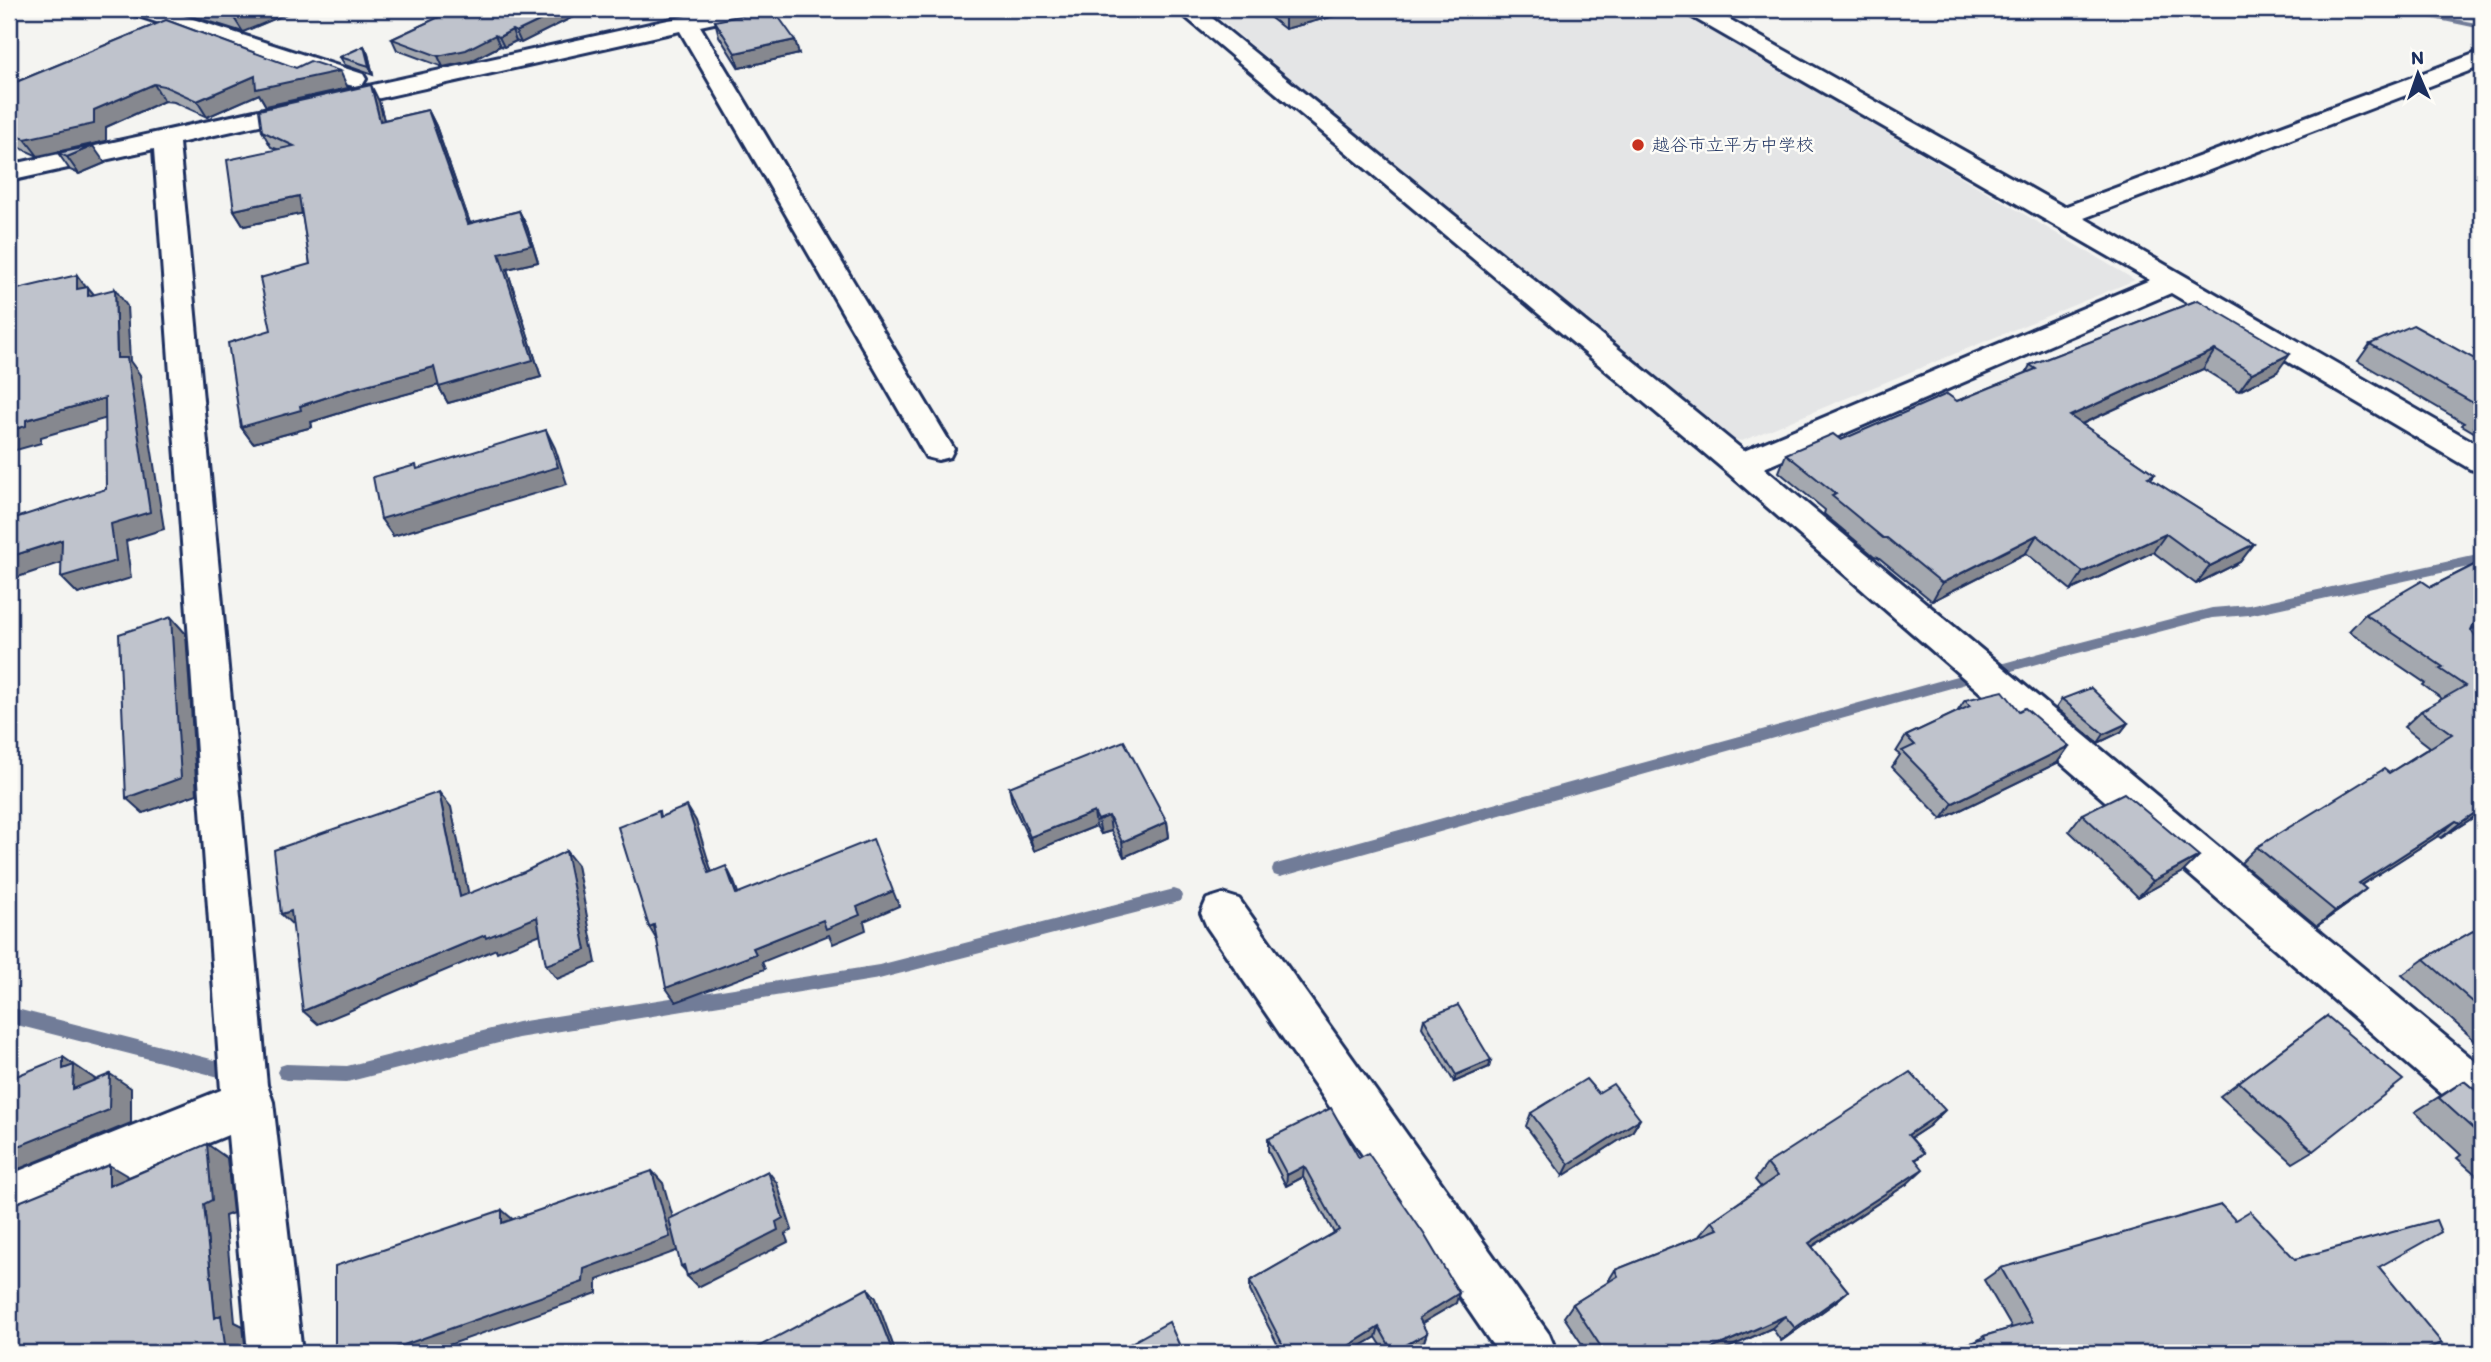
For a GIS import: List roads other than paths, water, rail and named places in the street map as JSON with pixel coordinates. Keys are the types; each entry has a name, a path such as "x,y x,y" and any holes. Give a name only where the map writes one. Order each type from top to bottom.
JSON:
{"street":[{"path":"140,9 385,89"},
{"path":"9,173 748,9"},
{"path":"1187,9 1740,465 2482,1098"},
{"path":"1696,9 2174,281 2482,461"},
{"path":"686,22 938,449"},
{"path":"2062,217 2482,58"},
{"path":"166,138 242,1071 248,1102 275,1353"},
{"path":"1740,465 2174,281"},
{"path":"1223,914 1530,1353"},
{"path":"9,1200 248,1102"}],"waterway":[{"path":"2390,9 2482,27"},
{"path":"1280,870 2040,658 2212,613 2249,610 2482,559"},
{"path":"286,1072 347,1074 518,1030 879,972 1174,896"},
{"path":"9,1015 219,1069"}],"place":[{"name":"越谷市立平方中学校","path":"1638,145"}]}
